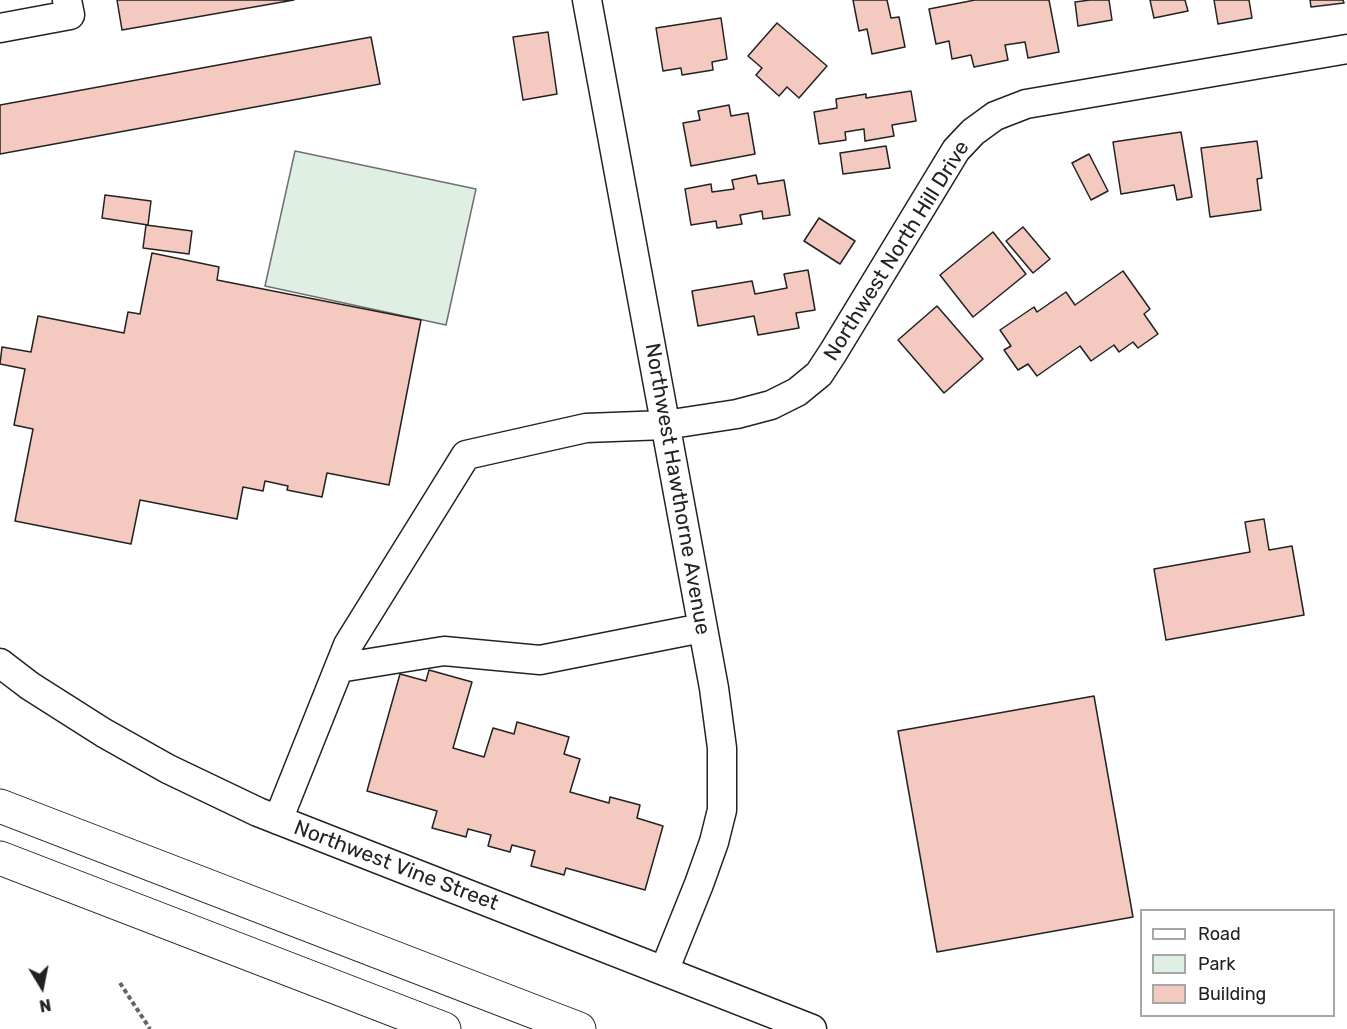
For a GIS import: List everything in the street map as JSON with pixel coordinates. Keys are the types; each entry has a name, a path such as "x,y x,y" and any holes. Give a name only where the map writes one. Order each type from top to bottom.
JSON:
{"highway":[{"path":"0,806 579,1029"},
{"path":"0,858 444,1029"}],"street":[{"path":"0,28 70,15 67,0"},
{"name":"Northwest Hawthorne Avenue","path":"586,0 714,688 722,748 722,810 714,842 664,971"},
{"name":"Northwest North Hill Drive","path":"278,820 348,645 466,455 586,428 665,425 737,414 771,405 797,392 819,374 956,150 973,132 995,117 1026,104 1347,49"},
{"path":"339,668 444,651 540,660 702,628"},
{"name":"Northwest Vine Street","path":"0,663 30,686 104,734 168,769 278,820 812,1029"}],"path":[{"path":"120,983 150,1029"}],"green space":[{"path":"295,151 476,189 446,325 265,286"}],"building":[{"path":"117,0 294,0 122,30"},
{"path":"853,0 887,0 891,18 899,17 905,47 872,54 867,29 859,31"},
{"path":"975,0 1049,0 1059,52 1028,58 1025,42 1005,45 1008,60 974,67 971,55 952,59 949,41 936,44 929,9"},
{"path":"1109,0 1112,20 1078,26 1075,2"},
{"path":"1150,0 1185,0 1188,11 1154,18"},
{"path":"1214,0 1249,0 1252,18 1218,24"},
{"path":"1310,0 1343,0 1344,3 1311,7"},
{"path":"721,18 727,59 712,62 713,70 682,75 681,68 663,71 656,28"},
{"path":"777,23 827,66 799,98 787,87 779,96 756,75 762,68 748,56"},
{"path":"548,32 557,94 523,100 513,37"},
{"path":"371,37 380,84 0,154 0,105"},
{"path":"911,91 916,121 892,125 894,136 865,141 864,129 845,132 846,140 819,144 814,112 837,108 836,99 866,94 866,98"},
{"path":"729,105 731,116 748,113 755,154 691,166 683,123 700,120 698,111"},
{"path":"1181,132 1192,197 1177,200 1174,185 1121,194 1113,142"},
{"path":"1257,141 1262,178 1257,179 1261,210 1210,217 1201,148"},
{"path":"886,146 890,168 843,174 840,153"},
{"path":"1089,154 1108,191 1091,200 1072,163"},
{"path":"756,175 758,184 784,180 790,215 763,219 762,211 740,215 742,224 717,228 716,221 691,225 685,189 711,184 712,192 734,189 732,180"},
{"path":"105,195 151,201 148,225 102,218"},
{"path":"819,218 855,241 840,264 804,241"},
{"path":"146,225 192,231 189,254 143,248"},
{"path":"1023,227 1050,259 1033,273 1006,241"},
{"path":"993,232 1026,274 973,317 940,275"},
{"path":"152,253 219,267 217,280 421,320 389,485 327,473 322,497 287,490 288,486 265,481 263,491 243,487 237,519 140,500 131,544 15,521 33,429 14,425 25,369 0,364 2,347 31,352 38,316 124,333 128,312 140,314"},
{"path":"808,270 815,310 796,313 799,328 758,335 754,316 698,326 692,291 752,281 755,294 787,288 784,274"},
{"path":"1123,271 1150,309 1144,314 1158,334 1138,348 1133,342 1119,352 1114,345 1091,361 1080,346 1037,376 1028,364 1018,370 1004,350 1011,346 1000,330 1034,307 1037,312 1066,292 1075,305"},
{"path":"937,306 983,359 944,393 898,340"},
{"path":"1264,519 1269,550 1292,546 1304,615 1166,640 1154,569 1250,552 1245,522"},
{"path":"429,670 472,682 453,748 484,757 493,728 514,734 517,722 569,737 564,754 580,759 570,792 609,803 610,797 640,805 637,818 663,826 645,890 566,868 564,875 531,866 535,851 512,845 510,852 488,846 491,835 468,829 466,837 432,828 437,811 367,791 400,674 426,681"},
{"path":"1094,696 1133,917 937,952 898,731"}]}
